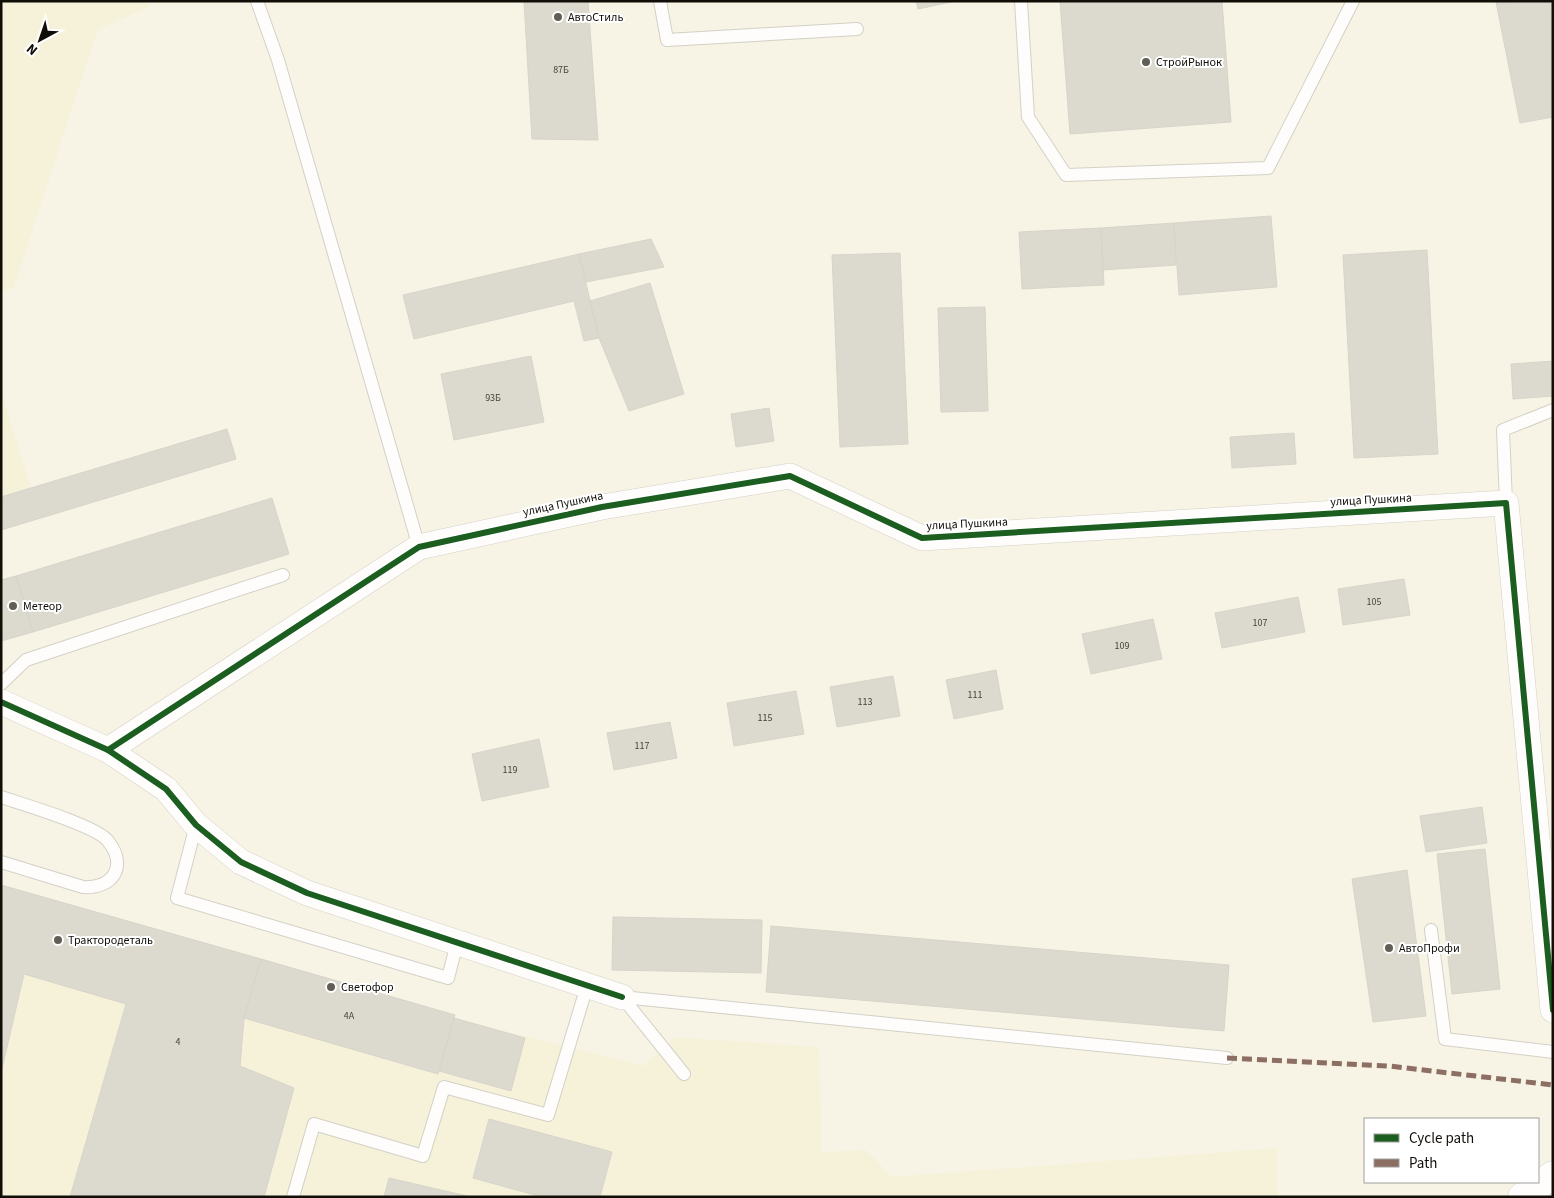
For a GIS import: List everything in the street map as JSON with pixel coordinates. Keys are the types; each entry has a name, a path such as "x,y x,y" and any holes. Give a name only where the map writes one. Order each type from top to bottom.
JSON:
{"main road":[{"path":"1522,1197 1553,1175"}],"street":[{"name":"улица Пушкина","path":"419,547 602,507 790,476 922,538 1506,503"},
{"path":"1506,503 1553,1010"},
{"path":"108,750 419,547"},
{"path":"1,702 108,750 166,789 196,825 241,862 307,893 622,997"}],"lane":[{"path":"257,1 278,60 419,547"},
{"path":"660,1 666,40 857,29"},
{"path":"1021,1 1028,117 1066,175 1268,168 1353,1"},
{"path":"1506,503 1503,430 1553,410"},
{"path":"1,684 26,660 283,575"},
{"path":"1,796 91,830 107,838 117,854 118,868 108,882 96,888 89,888 1,862"},
{"path":"196,825 177,898 448,978 458,943"},
{"path":"1431,930 1445,1039 1553,1052"},
{"path":"294,1197 314,1124 423,1156 444,1087 548,1115 587,986"},
{"path":"622,997 1227,1058"},
{"path":"622,997 684,1074"}],"shaded area":[{"path":"1,1 147,1 149,7 98,29 14,287 1,292"},
{"path":"1,391 31,488 1,497"},
{"path":"1,885 455,1015 454,1018 644,1066 675,1037 819,1047 822,1152 866,1150 892,1177 1277,1148 1278,1197 1,1197"}],"building":[{"path":"524,1 588,1 598,140 532,139"},
{"path":"916,1 956,1 918,9"},
{"name":"СтройРынок","path":"1060,1 1222,1 1231,122 1070,134"},
{"path":"1553,1 1553,117 1520,123 1496,2"},
{"path":"1271,216 1277,287 1179,295 1174,223"},
{"path":"1174,223 1176,265 1103,270 1101,228"},
{"path":"1101,228 1104,285 1022,289 1019,232"},
{"path":"651,239 664,267 586,282 579,254"},
{"path":"1427,250 1438,454 1354,458 1343,255"},
{"path":"900,253 908,444 840,447 832,255"},
{"path":"579,254 599,338 584,341 574,301 414,339 403,295"},
{"path":"650,283 684,394 629,411 599,338 590,301"},
{"path":"985,307 988,411 941,412 938,308"},
{"path":"531,356 544,422 454,440 441,374"},
{"path":"1553,361 1553,396 1513,399 1511,364"},
{"path":"769,408 774,441 736,447 731,414"},
{"path":"227,429 236,459 1,530 1,497"},
{"path":"1294,433 1296,464 1232,468 1230,437"},
{"path":"272,498 289,554 33,632 16,576"},
{"name":"Метеор","path":"16,576 33,632 1,641 1,580"},
{"path":"1404,579 1410,615 1343,625 1338,589"},
{"path":"1298,597 1305,632 1222,648 1215,613"},
{"path":"1153,619 1162,659 1091,674 1082,634"},
{"path":"996,670 1003,709 954,719 946,680"},
{"path":"893,676 900,716 837,727 830,687"},
{"path":"796,691 804,734 734,746 727,703"},
{"path":"670,722 677,758 614,770 607,733"},
{"path":"539,739 549,787 482,801 472,754"},
{"path":"1482,807 1487,843 1426,852 1420,816"},
{"path":"1485,849 1500,989 1452,994 1437,854"},
{"name":"АвтоПрофи","path":"1407,870 1426,1016 1373,1022 1352,879"},
{"path":"1,885 261,959 244,1018 240,1066 294,1088 264,1197 70,1197 126,1004 24,974 1,1073"},
{"path":"613,917 762,920 761,973 612,970"},
{"path":"771,926 1229,965 1224,1031 766,992"},
{"path":"261,959 455,1015 438,1074 244,1018"},
{"path":"454,1018 525,1038 511,1091 439,1071"},
{"path":"489,1119 612,1152 600,1197 542,1197 473,1178"},
{"path":"389,1178 467,1196 467,1197 384,1197"}],"marked path":[{"path":"1227,1058 1389,1066 1553,1085"}],"cycle path":[{"path":"108,750 419,547 602,507 790,476 922,538 1506,503 1553,1010"},
{"path":"1,702 108,750 166,789 196,825 241,862 307,893 622,997"}],"place":[{"name":"АвтоСтиль","path":"558,17"},
{"name":"СтройРынок","path":"1146,62"},
{"name":"Метеор","path":"13,606"},
{"name":"Трактородеталь","path":"58,940"},
{"name":"АвтоПрофи","path":"1389,948"},
{"name":"Светофор","path":"331,987"}]}
